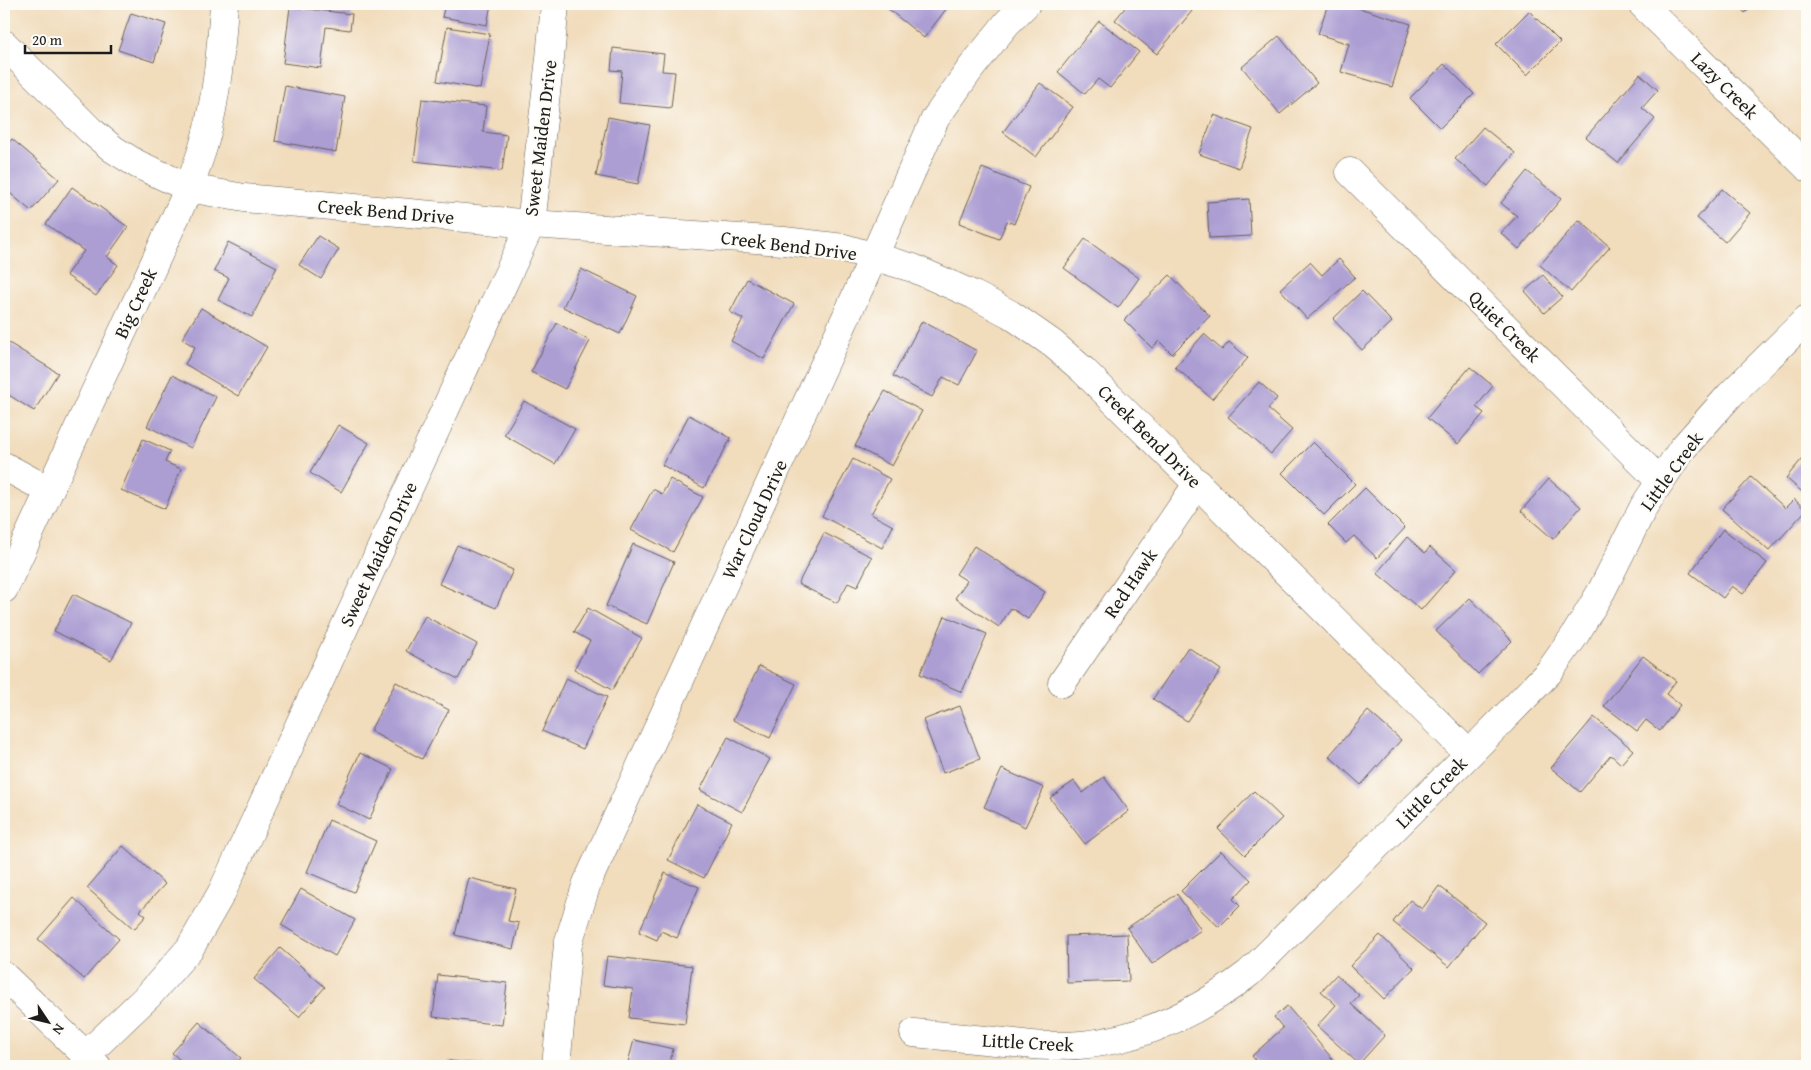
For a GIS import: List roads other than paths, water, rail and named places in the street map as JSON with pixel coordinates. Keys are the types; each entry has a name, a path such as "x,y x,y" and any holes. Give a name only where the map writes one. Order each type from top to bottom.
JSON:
{"street":[{"name":"Big Creek","path":"4,589 48,490 189,188 205,141 214,99 221,53 224,4"},
{"name":"Sweet Maiden Drive","path":"92,1061 190,948 222,892 531,224 555,4"},
{"name":"War Cloud Drive","path":"556,1066 568,944 587,883 935,119 1007,23 1026,4"},
{"name":"Lazy Creek","path":"1642,4 1807,167"},
{"name":"Creek Bend Drive","path":"4,44 90,130 113,149 138,164 189,188 244,198 531,224 784,241 844,248 912,268 974,295 1010,314 1054,344 1083,370 1469,754"},
{"name":"Quiet Creek","path":"1350,172 1660,481"},
{"name":"Little Creek","path":"914,1033 1050,1046 1082,1045 1112,1040 1143,1033 1172,1022 1200,1008 1249,973 1549,672 1575,635 1602,590 1644,506 1682,449 1730,396 1807,319"},
{"path":"4,466 48,490"},
{"name":"Red Hawk","path":"1062,683 1198,483"},
{"path":"4,976 92,1061"}]}
